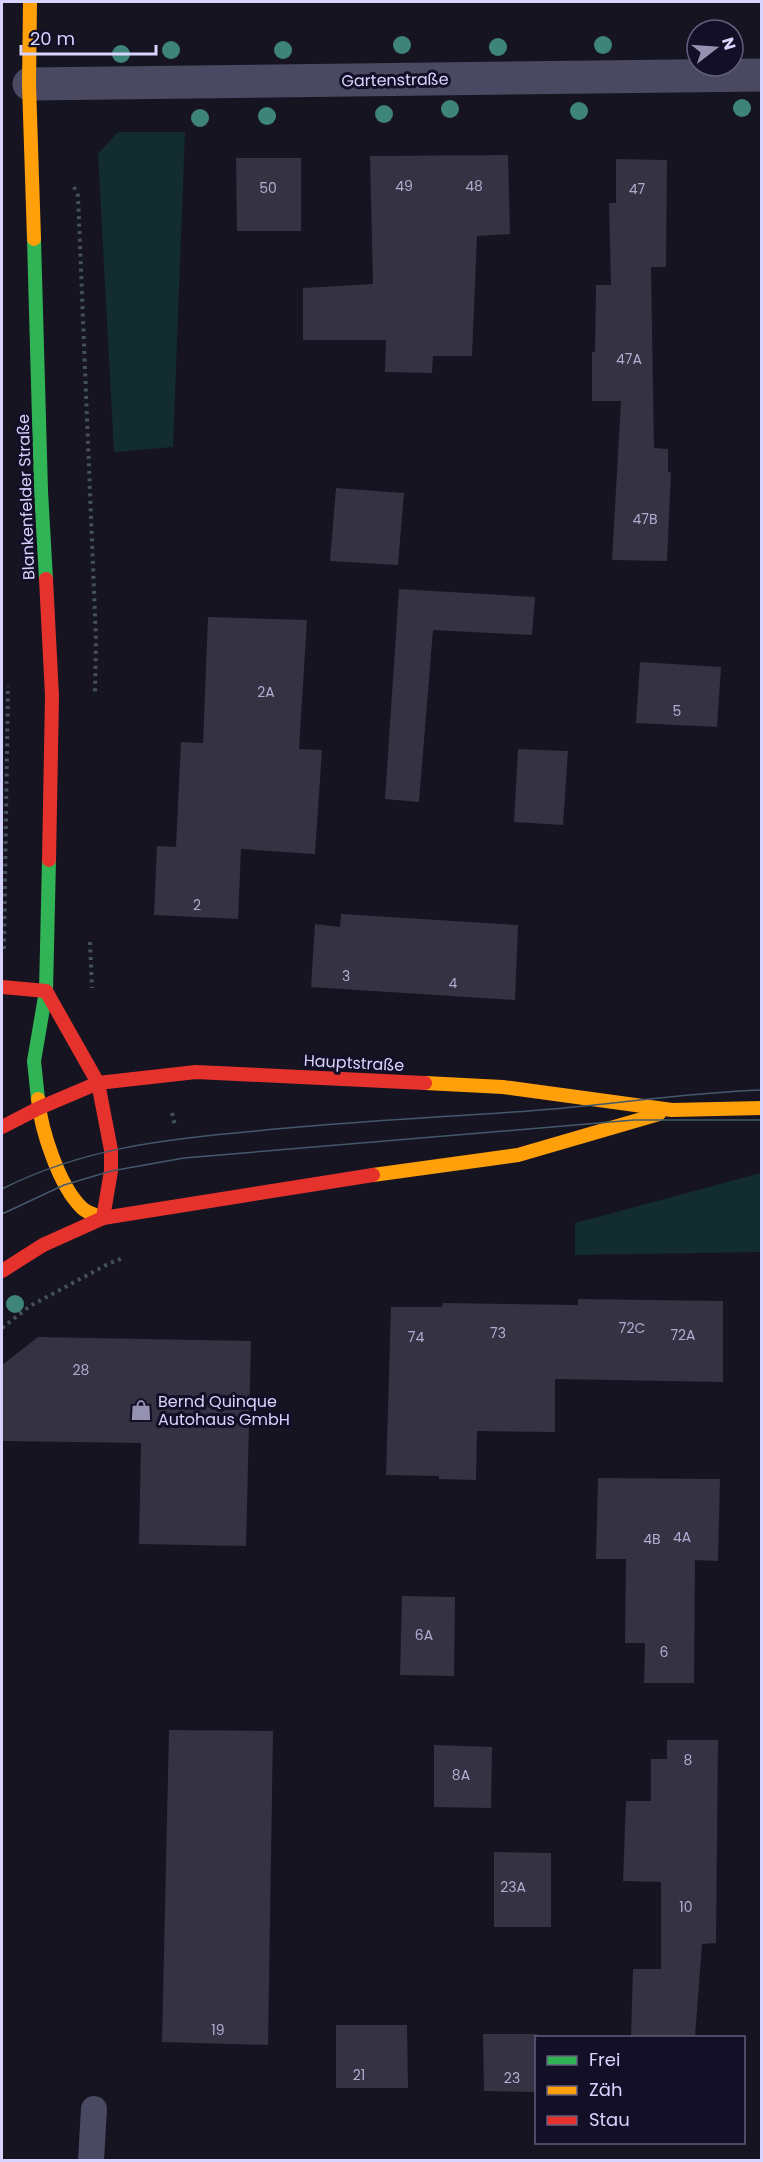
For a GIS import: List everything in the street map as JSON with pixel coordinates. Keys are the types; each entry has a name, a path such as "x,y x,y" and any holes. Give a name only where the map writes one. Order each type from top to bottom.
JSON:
{"street":[{"name":"Blankenfelder Straße","path":"30,2 28,84 41,491 52,696 46,991 34,1061 39,1108 64,1185 83,1210 103,1218"},
{"name":"Gartenstraße","path":"28,84 762,75"},
{"path":"2,987 46,991 98,1083 111,1150 111,1170 103,1218"},
{"name":"Hauptstraße","path":"2,1127 39,1108 98,1083 196,1072 502,1087 672,1110 762,1108"},
{"name":"Hauptstraße","path":"2,1271 43,1245 103,1218 317,1183 518,1155 672,1110"}],"lane":[{"path":"91,2160 94,2109"}],"path":[{"path":"73,185 78,196 96,640 95,696"},
{"path":"4,916 9,674"},
{"path":"2,1328 35,1303 127,1256"}],"green space":[{"path":"118,132 185,132 173,447 114,452 98,154"},
{"path":"761,1173 761,1252 575,1255 575,1223"}],"building":[{"path":"508,155 510,234 477,236 472,356 433,356 432,373 385,372 386,340 303,340 303,288 373,284 370,156"},
{"path":"236,158 301,158 301,231 237,231"},
{"path":"616,159 667,160 666,267 651,267 654,448 668,449 668,472 671,472 667,561 612,560 621,401 592,401 592,352 595,352 596,285 611,285 609,203 616,203"},
{"path":"336,488 404,493 398,565 330,561"},
{"path":"399,589 535,597 532,635 433,630 419,802 385,799"},
{"path":"208,617 307,620 299,749 322,750 315,854 241,849 238,919 154,915 157,846 176,847 181,742 203,743"},
{"path":"640,662 721,667 717,727 636,723"},
{"path":"518,749 568,751 563,825 514,822"},
{"path":"341,914 518,925 515,1000 311,987 315,924 340,927"},
{"path":"578,1299 723,1301 723,1382 555,1379 555,1432 477,1431 476,1480 439,1479 439,1476 386,1475 391,1307 442,1307 443,1303 578,1305"},
{"path":"38,1337 251,1341 246,1546 139,1544 141,1443 2,1441 2,1365"},
{"path":"598,1478 720,1479 718,1561 695,1560 694,1683 644,1683 645,1643 625,1643 626,1559 596,1559"},
{"path":"402,1596 455,1597 454,1676 400,1675"},
{"path":"169,1730 273,1731 268,2045 162,2042"},
{"path":"667,1740 718,1740 716,1943 702,1944 695,2036 631,2036 633,1969 661,1969 661,1882 623,1881 626,1801 651,1801 651,1759 667,1759"},
{"path":"434,1745 492,1747 491,1808 434,1807"},
{"path":"494,1852 551,1853 551,1927 494,1927"},
{"path":"336,2025 407,2025 408,2088 336,2088"},
{"path":"483,2034 537,2034 535,2036 535,2092 484,2091"}],"tram line":[{"path":"2,1189 63,1164 157,1142 320,1125 544,1110 762,1090"},
{"path":"2,1214 64,1185 111,1171 184,1158 634,1120 762,1120"}],"traffic: fast":[{"path":"34,239 41,491 46,579"},
{"path":"38,1099 34,1061 46,991 49,860"}],"traffic: slow":[{"path":"30,2 29,84 34,239"},
{"path":"425,1083 503,1087 672,1110 762,1108"},
{"path":"38,1099 52,1157 66,1186 82,1208 103,1218"},
{"path":"373,1175 518,1155 659,1114"}],"traffic: jam":[{"path":"46,579 52,696 49,860"},
{"path":"2,987 46,991"},
{"path":"46,991 98,1083 111,1150 111,1171 103,1218"},
{"path":"2,1127 39,1108 98,1083 196,1072 425,1083"},
{"path":"2,1271 43,1245 103,1218 373,1175"}],"place":[{"name":"Bernd Quinque Autohaus GmbH","path":"141,1410"}]}
